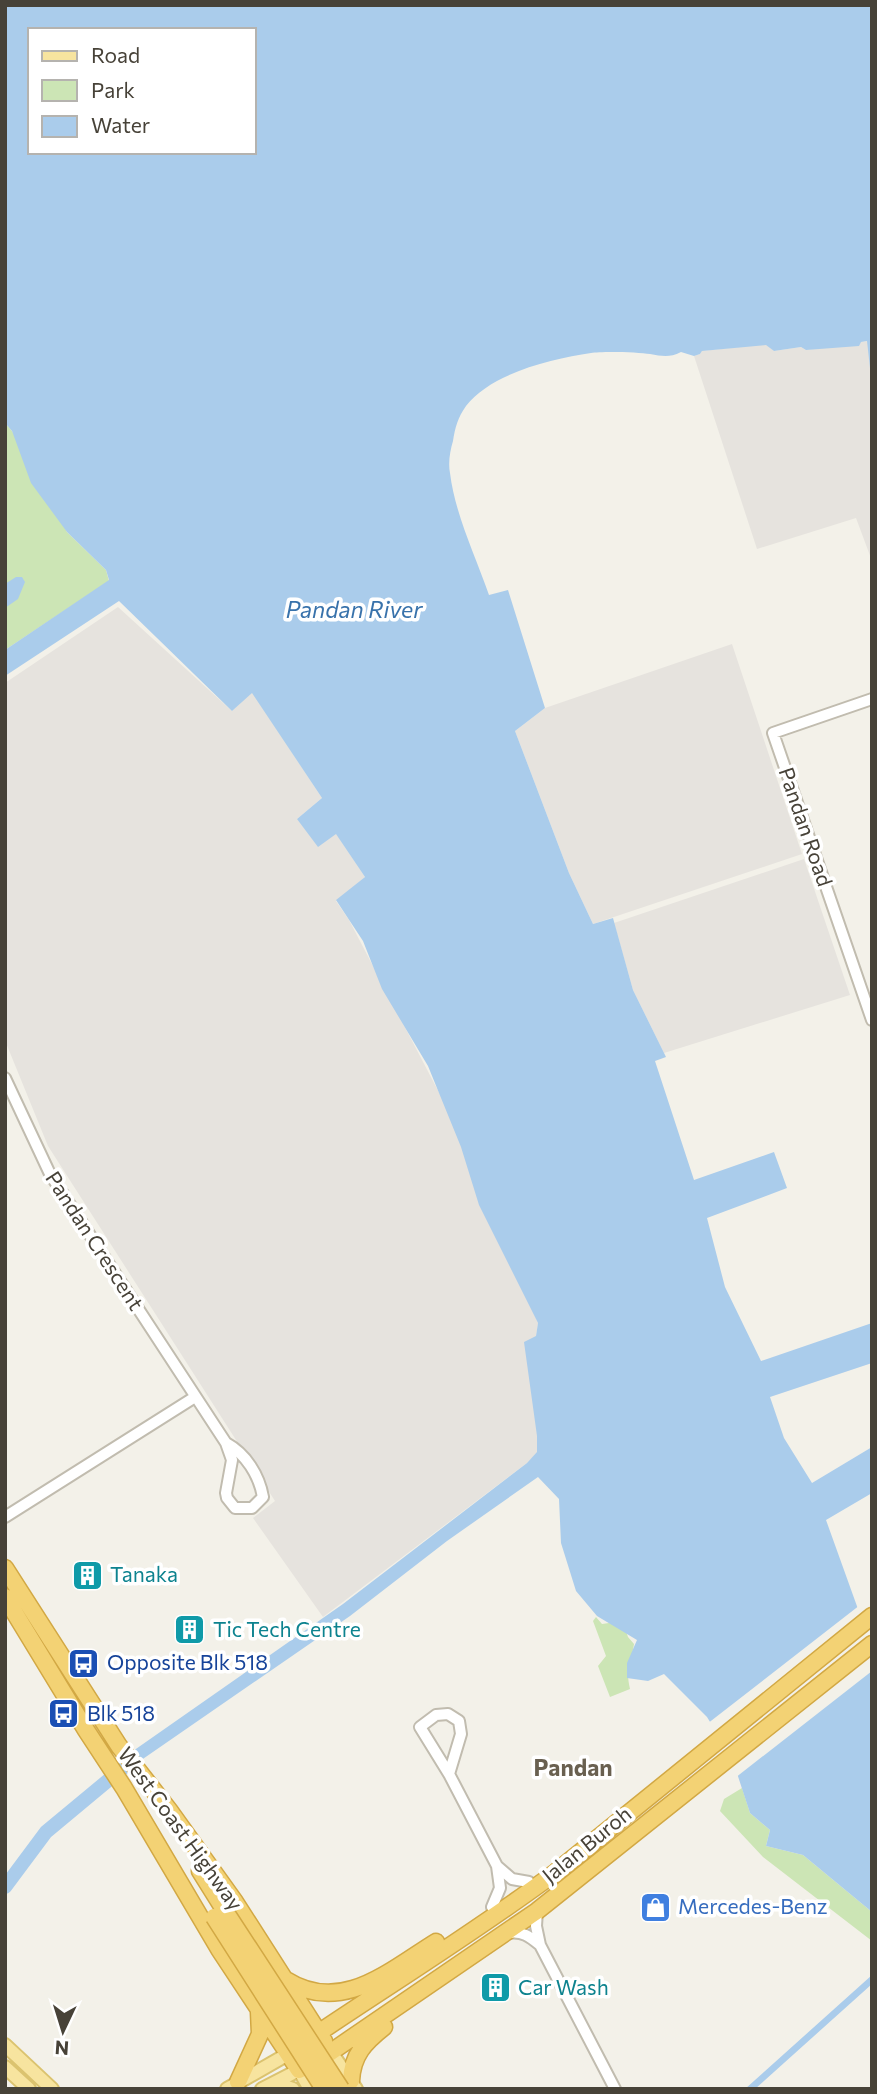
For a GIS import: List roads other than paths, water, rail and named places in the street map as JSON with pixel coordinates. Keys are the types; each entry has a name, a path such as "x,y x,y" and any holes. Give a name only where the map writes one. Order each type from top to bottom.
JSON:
{"highway":[{"name":"West Coast Highway","path":"5,1568 119,1746 235,1902 331,2052"},
{"name":"West Coast Highway","path":"5,1597 259,2012 299,2070"},
{"name":"Jalan Buroh","path":"288,2053 504,1911 872,1616"},
{"name":"Jalan Buroh","path":"299,2070 331,2052 537,1911 872,1644"},
{"path":"146,1782 157,1808 324,2089"},
{"path":"126,1791 138,1802 349,2086"},
{"path":"284,1979 301,1989 322,1994 359,1987 374,1981 529,1882 550,1870 556,1872"},
{"path":"349,2086 356,2056 365,2042 432,1990 439,1977"},
{"path":"232,2085 260,2034 259,2012"}],"main road":[{"path":"5,2045 52,2089"},
{"name":"West Coast Highway","path":"331,2052 349,2086"},
{"path":"232,2085 288,2053"},
{"path":"5,2067 29,2089"},
{"name":"West Coast Highway","path":"299,2070 310,2089"},
{"path":"265,2087 299,2070"},
{"path":"265,2087 281,2085 293,2089"}],"street":[{"name":"Pandan Road","path":"872,699 773,733 872,1020"},
{"name":"Pandan Crescent","path":"5,1078 50,1174 226,1443 232,1460 227,1498 235,1508 252,1508 263,1497 260,1482 241,1452 226,1443"},
{"path":"5,1517 195,1397"},
{"path":"449,1773 461,1734 459,1721 448,1714 436,1715 420,1727 449,1773 497,1866 500,1888 492,1907"},
{"path":"497,1866 512,1879 529,1882"},
{"path":"537,1911 536,1926 540,1945 615,2089"},
{"path":"501,1935 518,1932 529,1936 540,1945"}],"water":[{"name":"Pandan River","path":"5,5 872,5 872,386 867,341 861,342 859,346 806,350 801,347 774,351 766,345 702,351 694,356 681,352 666,356 596,352 523,369 477,394 459,418 449,465 461,519 489,595 508,590 545,708 515,731 569,873 593,924 613,918 633,990 666,1057 655,1061 694,1180 774,1152 787,1188 707,1218 725,1287 761,1361 872,1323 872,1363 770,1397 784,1438 812,1483 872,1447 872,1493 826,1520 872,1648 872,1912 803,1855 766,1846 770,1830 750,1813 732,1758 707,1717 664,1674 648,1681 627,1678 627,1663 637,1640 597,1616 576,1591 561,1543 559,1499 538,1477 447,1541 350,1616 137,1763 133,1751 343,1604 527,1463 537,1452 537,1436 524,1342 536,1336 538,1323 479,1205 461,1147 428,1066 382,989 363,941 336,900 365,877 336,834 318,847 297,819 322,798 252,693 232,711 119,601 5,676 5,650 109,580 106,570 67,532 31,483 12,431 5,423"},
{"path":"16,577 22,577 25,582 18,599 5,608 5,584"},
{"path":"872,1975 872,1984 755,2089 745,2089"}],"waterway":[{"path":"5,1887 46,1832 135,1758"}],"place":[{"name":"Tanaka","path":"87,1575"},
{"name":"Tic Tech Centre","path":"190,1630"},
{"name":"Opposite Blk 518","path":"84,1663"},
{"name":"Blk 518","path":"64,1714"},
{"name":"Mercedes-Benz","path":"655,1907"},
{"name":"Car Wash","path":"495,1988"}],"district":[{"name":"Pandan","path":"573,1768"}]}
